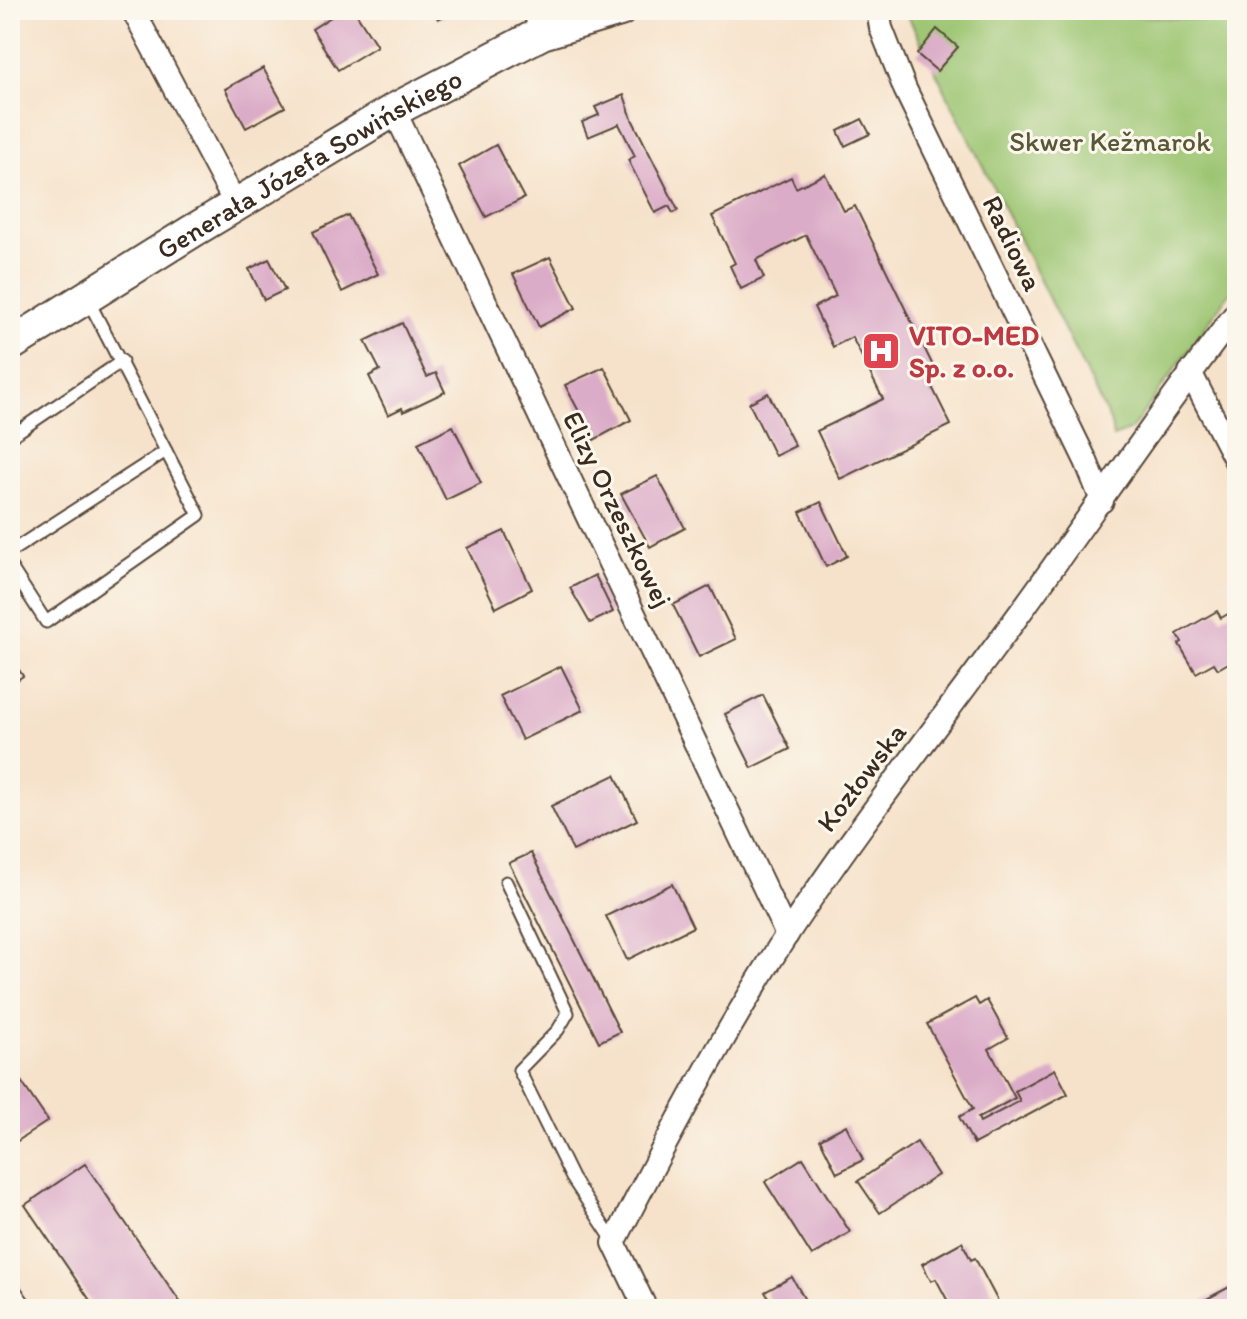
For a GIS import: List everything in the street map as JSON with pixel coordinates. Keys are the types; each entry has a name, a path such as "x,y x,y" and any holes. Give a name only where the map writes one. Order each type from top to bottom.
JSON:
{"street":[{"path":"133,10 236,205"},
{"name":"Generała Józefa Sowińskiego","path":"10,345 538,21 620,10"},
{"name":"Radiowa","path":"878,10 881,28 905,89 1086,461 1102,501"},
{"name":"Elizy Orzeszkowej","path":"394,110 787,935"},
{"name":"Kozłowska","path":"614,1243 655,1161 787,935 842,854 1102,501 1190,372 1237,312"},
{"path":"1190,372 1237,463"},
{"path":"614,1243 646,1309"}],"lane":[{"path":"10,566 46,622 199,515 87,298"},
{"path":"10,437 122,361"},
{"path":"10,552 166,451"},
{"path":"506,882 568,1013 558,1030 519,1070 572,1178 614,1243"},
{"path":"10,1283 28,1309"}],"green space":[{"name":"Skwer Kežmarok","path":"905,10 1040,10 1237,22 1237,283 1131,430 1113,437 1111,423"}],"building":[{"path":"342,10 354,10 377,46 338,70 312,29"},
{"path":"433,10 456,10 438,19"},
{"path":"937,29 958,47 937,71 917,54"},
{"path":"263,68 285,107 246,128 225,89"},
{"path":"624,95 632,119 678,210 673,213 669,206 655,213 628,160 635,156 619,124 588,137 582,122 599,115 595,107"},
{"path":"862,119 870,134 845,146 838,131"},
{"path":"496,145 524,198 486,217 459,166"},
{"name":"VITO-MED Sp. z o.o.","path":"825,174 844,211 855,206 937,374 928,379 951,425 840,479 817,431 883,399 852,337 833,347 814,307 836,296 806,235 756,260 764,278 741,289 730,266 735,263 712,216 791,177 796,188"},
{"path":"348,215 378,274 342,292 313,232"},
{"path":"550,257 576,308 539,327 513,274"},
{"path":"269,259 285,290 264,300 249,269"},
{"path":"402,323 427,377 436,373 445,392 403,412 402,408 388,415 369,376 380,370 365,341"},
{"path":"604,367 631,420 594,440 565,385"},
{"path":"768,393 795,446 775,456 749,403"},
{"path":"453,426 481,483 446,500 418,443"},
{"path":"657,476 685,528 650,547 621,494"},
{"path":"821,502 847,556 826,567 800,512"},
{"path":"504,531 532,589 496,608 467,548"},
{"path":"595,575 613,612 590,623 570,588"},
{"path":"710,586 736,639 699,657 673,605"},
{"path":"1235,610 1237,658 1218,669 1214,663 1196,673 1179,644 1182,642 1177,634 1217,611 1221,618"},
{"path":"10,656 23,676 10,685"},
{"path":"561,666 583,710 522,740 500,696"},
{"path":"763,695 790,749 752,768 725,714"},
{"path":"615,775 637,820 573,851 551,806"},
{"path":"531,853 620,1032 599,1042 509,863"},
{"path":"672,884 693,927 627,960 606,916"},
{"path":"975,998 979,1005 987,1000 1008,1038 989,1049 1015,1098 978,1118 980,1122 1020,1101 1015,1091 1055,1069 1068,1094 974,1144 959,1117 973,1109 927,1024"},
{"path":"10,1065 48,1121 10,1146"},
{"path":"846,1125 863,1160 837,1173 820,1139"},
{"path":"917,1142 938,1175 880,1213 858,1181"},
{"path":"803,1158 850,1232 812,1256 765,1182"},
{"path":"85,1164 185,1309 96,1309 25,1205"},
{"path":"962,1242 971,1260 975,1258 1002,1309 952,1309 936,1279 931,1281 922,1264"},
{"path":"792,1277 810,1309 775,1309 765,1292"},
{"path":"1237,1283 1237,1309 1205,1309 1201,1302"}],"place":[{"name":"VITO-MED Sp. z o.o.","path":"881,351"}]}
